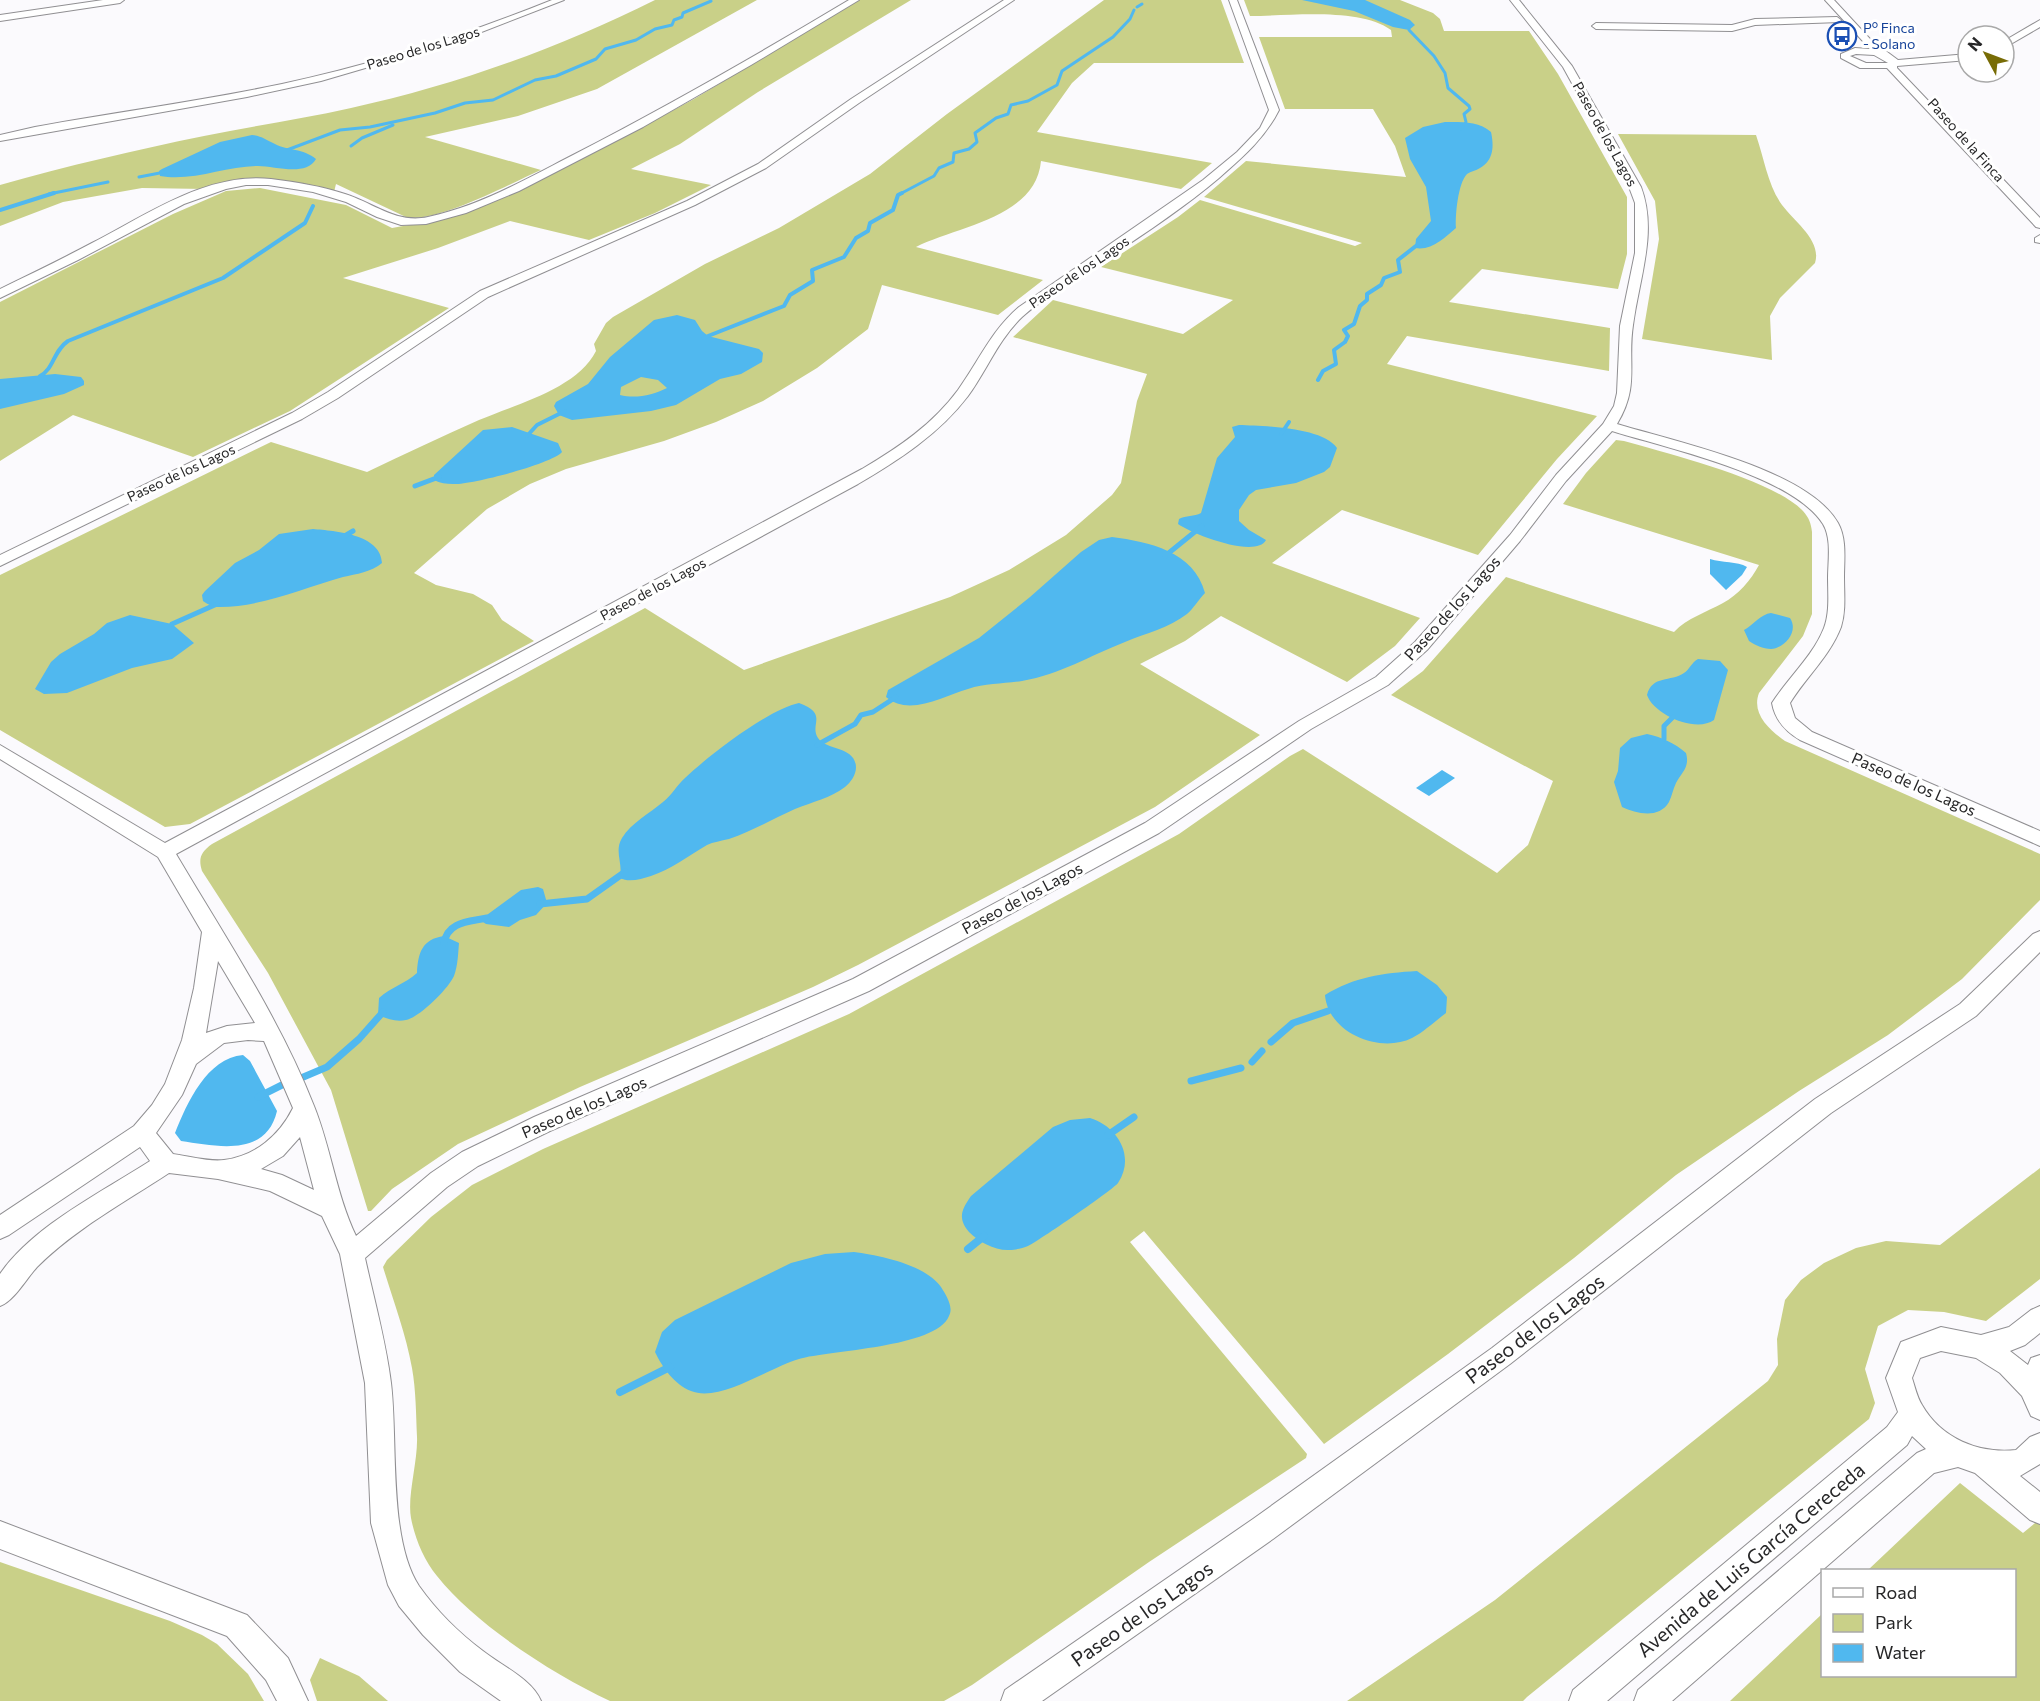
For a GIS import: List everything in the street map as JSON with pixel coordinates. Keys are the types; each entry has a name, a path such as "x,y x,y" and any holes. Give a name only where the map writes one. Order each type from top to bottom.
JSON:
{"street":[{"path":"0,18 120,0"},
{"name":"Paseo de los Lagos","path":"0,138 333,75 447,41 560,0"},
{"path":"0,294 188,198 234,183 265,182 332,194 403,224 429,221 451,214 517,187 615,139 724,79 855,0"},
{"name":"Paseo de los Lagos","path":"0,561 297,416 333,395 484,294 662,217 733,182 789,149 855,101 1010,0"},
{"name":"Paseo de los Lagos","path":"165,852 853,481 925,432 957,401 972,381 995,340 1016,316 1034,301 1178,206 1253,142 1267,126 1274,110 1233,0"},
{"name":"Paseo de los Lagos","path":"352,1254 439,1180 470,1159 542,1124 861,985 1152,828 1305,725 1382,681 1421,646 1515,538 1561,478 1609,426 1621,406 1624,393 1624,344 1641,253 1641,203 1635,188 1567,66 1514,0"},
{"path":"1817,0 1856,41 1856,51 1889,60 1928,61 1956,58"},
{"name":"Paseo de la Finca","path":"1829,0 1868,42 1889,60 1892,69 2040,225"},
{"path":"1596,26 1732,28 1755,22 1838,20"},
{"path":"2016,38 2040,24"},
{"name":"Paseo de la Finca","path":"1856,51 1844,56 1847,60 1867,66 1891,79 2040,241"},
{"path":"1867,66 1889,60"},
{"name":"Paseo de los Lagos","path":"1609,426 1712,456 1772,481 1809,500 1831,522 1836,538 1836,607 1833,626 1826,642 1781,703 1783,713 1793,728 1817,741 2040,839"},
{"path":"0,751 165,852 272,1034 304,1107 331,1209 352,1254 378,1383 385,1523 398,1575 410,1596 432,1625 471,1661 526,1701"},
{"path":"0,1228 142,1133 161,1113 174,1091 196,1034 204,999 212,934"},
{"name":"Paseo de los Lagos","path":"1016,1701 1263,1529 1501,1356 1823,1106 1968,1010 2040,939"},
{"path":"187,1060 208,1041 227,1033 252,1030 272,1034"},
{"path":"218,1169 240,1167 270,1154 296,1126 304,1107"},
{"path":"142,1133 166,1163"},
{"path":"0,1295 12,1276 35,1252 166,1163 218,1169 274,1182 331,1209"},
{"path":"1981,1347 2016,1337 2040,1318"},
{"path":"2037,1387 2009,1364 1981,1347 1941,1339 1910,1350 1899,1378 1912,1414 1932,1437 1958,1454 1985,1464 2040,1510"},
{"name":"Avenida de Luis García Cereceda","path":"1584,1701 1898,1436 1912,1414"},
{"path":"1985,1464 2020,1462 2040,1446"},
{"path":"1649,1701 1927,1462 1958,1454"},
{"path":"0,1535 237,1625 277,1669 292,1701"}],"green space":[{"path":"655,0 757,0 597,89 518,116 425,137 541,170 457,208 423,217 408,218 336,184 334,192 270,181 205,189 142,188 63,202 0,226 0,185 127,153 333,112 429,88 544,49"},
{"path":"858,0 911,0 758,92 680,144 631,169 711,185 655,213 589,240 510,221 438,248 343,278 449,308 290,411 193,457 73,415 0,461 0,302 173,214 226,191 260,188 346,205 392,228 442,219 633,132 694,99"},
{"path":"1104,0 1221,0 1244,63 1094,63 1072,83 1037,132 1212,163 1181,189 1041,161 1036,180 1025,196 1010,208 992,218 916,247 1043,280 998,315 882,285 868,329 817,368 763,401 716,422 664,441 566,469 530,484 487,509 414,573 436,585 473,594 492,605 502,620 534,641 190,824 165,827 0,730 0,575 271,442 367,472 479,420 544,394 575,376 587,364 596,351 594,344 606,323 613,317 705,264 779,228 870,174 947,114"},
{"path":"1244,0 1400,0 1433,13 1440,19 1444,31 1529,31 1558,74 1627,197 1627,254 1618,289 1482,269 1449,302 1610,328 1609,371 1407,336 1387,364 1597,416 1557,459 1478,555 1342,510 1272,563 1420,618 1395,646 1347,682 1221,616 1185,641 1140,664 1260,735 1155,807 813,987 580,1087 458,1144 392,1189 371,1211 368,1211 331,1090 268,973 202,871 200,862 205,850 212,844 645,608 744,670 950,597 1009,570 1066,535 1112,495 1121,483 1137,401 1147,374 1013,337 1053,300 1183,334 1233,300 1101,267 1200,200 1355,246 1362,243 1204,197 1246,161 1406,177 1395,146 1373,109 1285,109 1259,37 1392,37 1391,30 1361,18 1343,15 1250,16"},
{"path":"1618,134 1756,135 1777,197 1811,239 1816,255 1815,263 1780,298 1770,316 1772,360 1642,339 1659,239 1655,201"},
{"path":"1616,440 1692,460 1745,478 1788,499 1808,518 1812,532 1812,614 1803,636 1759,693 1757,701 1763,721 1773,732 1785,741 2040,854 2040,900 1962,979 1888,1035 1799,1091 1676,1175 1574,1258 1448,1354 1324,1444 1144,1231 1130,1242 1307,1454 1306,1458 1149,1562 972,1685 944,1701 610,1701 565,1677 517,1647 454,1595 432,1570 424,1556 411,1518 410,1499 417,1446 414,1385 406,1343 383,1267 387,1260 431,1217 472,1185 543,1149 849,1014 1179,834 1303,749 1497,873 1528,845 1553,781 1391,695 1423,671 1506,577 1674,632 1691,619 1734,596 1748,582 1759,565 1563,504 1586,473"},
{"path":"2040,1168 2040,1279 1986,1321 1944,1312 1908,1310 1878,1326 1865,1369 1875,1403 1869,1419 1523,1701 1347,1701 1495,1600 1768,1381 1778,1365 1777,1339 1785,1300 1801,1280 1824,1263 1856,1248 1886,1241 1940,1245"},
{"path":"1960,1483 2023,1533 2040,1519 2040,1701 1730,1701 1821,1615 1821,1677 2016,1677 2016,1569 1869,1569"},
{"path":"0,1562 170,1621 202,1635 217,1644 248,1674 264,1701 0,1701"},
{"path":"320,1658 359,1676 388,1701 317,1701 310,1680"}],"water":[{"path":"1302,0 1365,0 1410,20 1415,25 1409,30 1393,27 1354,11"},
{"path":"1445,122 1470,123 1486,128 1491,132 1492,152 1485,165 1467,174 1464,178 1458,200 1456,228 1432,246 1415,248 1416,239 1431,221 1426,187 1410,159 1405,138 1423,127"},
{"path":"252,135 306,153 316,159 305,168 298,169 258,166 184,177 160,176 159,171 162,169 220,142"},
{"path":"677,315 695,320 708,336 759,349 763,353 762,362 741,374 720,379 676,405 651,411 572,420 559,415 554,406 556,402 588,384 610,357 654,320","holes":["641,377 658,380 667,388 644,396 620,395 621,387"]},
{"path":"55,374 81,377 84,385 64,394 0,409 0,379"},
{"path":"1239,425 1277,427 1306,432 1330,441 1337,448 1330,467 1324,472 1296,483 1256,490 1249,495 1239,510 1239,521 1266,540 1260,545 1250,547 1224,543 1178,524 1179,519 1201,513 1217,458 1235,437 1232,427"},
{"path":"512,427 558,443 562,452 528,468 476,481 450,484 434,480 434,475 483,430"},
{"path":"313,529 344,533 366,540 380,553 382,563 374,569 251,604 218,607 203,601 202,595 205,591 235,563 259,550 279,534"},
{"path":"1112,537 1155,546 1180,558 1191,567 1205,593 1187,614 1173,623 1049,674 1022,681 975,687 916,705 895,703 886,697 888,690 979,638 1081,552 1099,540"},
{"path":"1710,559 1747,567 1726,590 1710,574"},
{"path":"1771,613 1790,618 1792,633 1781,646 1771,649 1759,647 1749,641 1744,630"},
{"path":"130,615 172,624 194,643 172,659 132,668 67,693 44,694 35,689 51,662 60,654 94,634 107,623"},
{"path":"1698,659 1720,661 1728,670 1714,720 1697,724 1676,720 1667,715 1651,702 1647,695 1653,684 1679,676"},
{"path":"799,703 808,707 816,715 815,728 818,738 851,755 854,760 855,773 847,785 821,800 795,809 729,839 707,845 659,873 635,880 620,878 620,843 630,828 666,799 685,778 723,746 772,714"},
{"path":"1647,734 1673,743 1686,753 1687,758 1686,766 1669,802 1660,811 1654,813 1634,812 1622,807 1614,782 1618,771 1620,748 1631,738"},
{"path":"1442,770 1455,778 1429,796 1416,788"},
{"path":"538,887 543,889 547,903 536,915 520,920 509,927 486,924 480,920 521,890"},
{"path":"444,936 459,943 454,976 446,988 433,1002 412,1018 395,1020 378,1015 379,998 417,973 423,948 431,940"},
{"path":"1417,971 1437,985 1447,997 1446,1013 1412,1038 1385,1043 1358,1037 1345,1030 1328,1008 1325,995 1347,984 1381,975"},
{"path":"243,1055 250,1061 277,1111 271,1126 262,1136 238,1146 181,1141 175,1133 200,1084 219,1064"},
{"path":"1090,1118 1108,1128 1121,1143 1125,1163 1118,1183 1104,1195 1026,1247 1012,1250 999,1249 982,1242 969,1232 963,1222 962,1214 971,1196 1053,1127 1070,1120"},
{"path":"854,1252 901,1262 934,1279 950,1305 949,1316 940,1327 924,1335 880,1346 799,1359 716,1392 703,1393 685,1388 670,1375 658,1358 655,1352 662,1332 675,1320 791,1263 825,1254"}],"waterway":[{"path":"287,150 340,130 370,127 435,113 465,103 493,100 535,80 556,76 596,59 605,49 636,40 655,29 672,25 674,20 682,17 683,13 711,1"},
{"path":"1137,7 1142,4"},
{"path":"900,194 934,176 939,168 953,162 954,153 969,149 977,142 975,133 996,118 1008,114 1011,105 1028,101 1057,85 1062,71 1113,37 1130,19 1134,10"},
{"path":"1409,30 1434,56 1445,73 1448,88 1469,106 1470,109 1464,114 1466,122 1461,129"},
{"path":"351,146 362,138 393,125"},
{"path":"139,177 165,172"},
{"path":"49,194 108,182"},
{"path":"0,210 54,193"},
{"path":"703,338 784,306 790,295 813,281 812,270 844,257 856,238 868,231 870,223 893,210 900,194"},
{"path":"40,376 45,373 59,350 68,341 223,278 305,223 313,206"},
{"path":"1318,380 1323,371 1336,364 1334,350 1345,342 1348,336 1344,330 1354,324 1360,306 1367,300 1367,294 1381,285 1384,278 1400,272 1398,260 1421,242"},
{"path":"527,436 537,425 565,411"},
{"path":"1281,434 1289,422"},
{"path":"415,486 439,477"},
{"path":"1165,556 1202,526"},
{"path":"343,537 353,531"},
{"path":"172,624 217,604"},
{"path":"817,745 855,724 861,715 873,712 896,697"},
{"path":"1664,739 1664,726 1673,717"},
{"path":"540,904 587,899 625,872"},
{"path":"444,943 446,936 455,926 487,918"},
{"path":"1271,1042 1293,1023 1328,1011"},
{"path":"301,1078 327,1067 359,1039 383,1012"},
{"path":"1252,1062 1262,1051"},
{"path":"1191,1081 1241,1068"},
{"path":"258,1097 284,1084"},
{"path":"1108,1135 1134,1117"},
{"path":"968,1249 984,1236"},
{"path":"620,1392 670,1367"}],"place":[{"name":"Pº Finca - Solano","path":"1842,36"}]}
